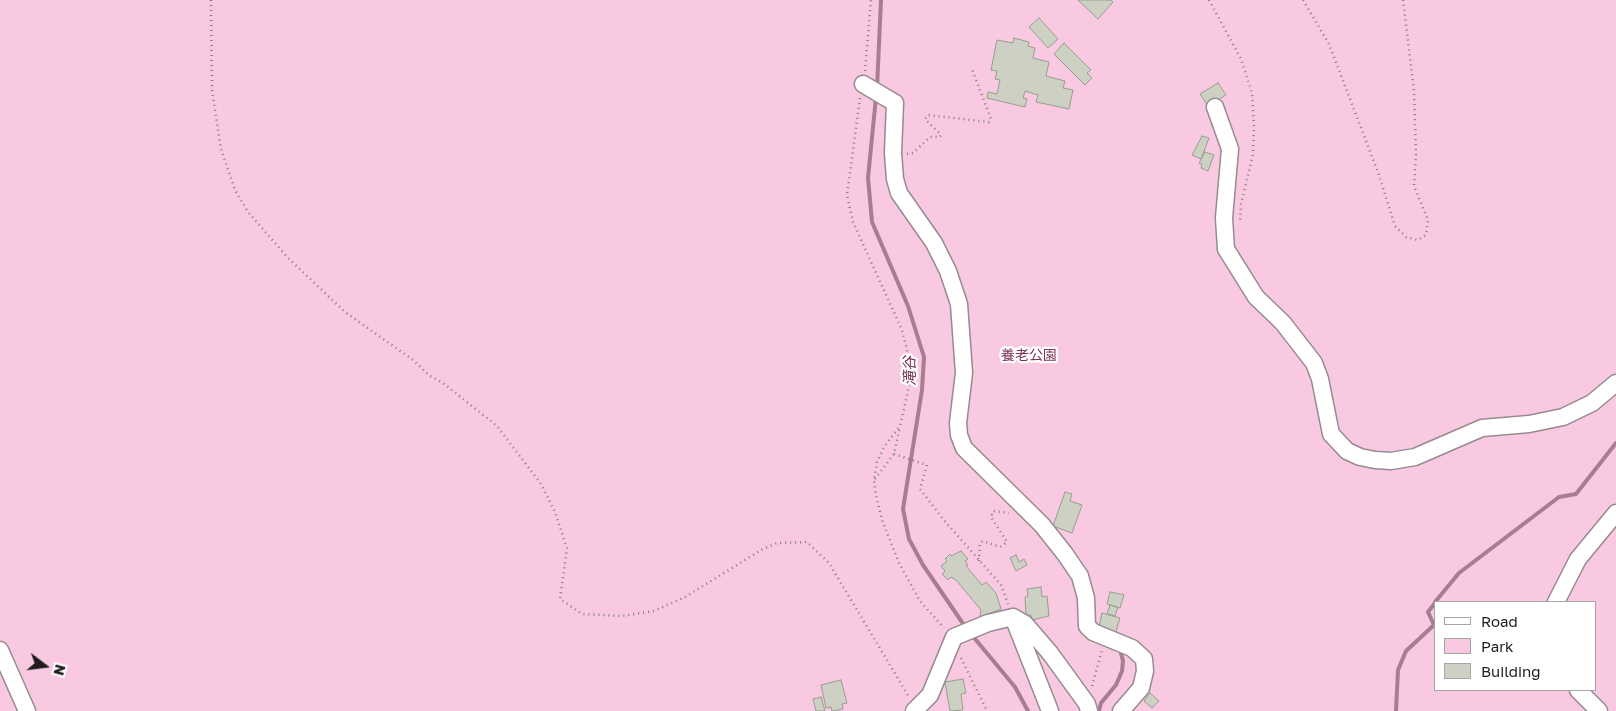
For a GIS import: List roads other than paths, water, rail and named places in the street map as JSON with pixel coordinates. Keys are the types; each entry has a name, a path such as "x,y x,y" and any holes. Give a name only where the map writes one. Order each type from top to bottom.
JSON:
{"street":[{"path":"863,84 895,103 893,153 895,179 899,194 934,243 948,271 958,304 964,373 958,424 959,436 964,448 1042,525 1065,554 1082,583 1086,598 1087,626 1093,632 1132,648 1144,659 1145,671 1141,688 1121,711"},
{"path":"1215,107 1230,149 1224,218 1226,249 1256,297 1283,323 1314,363 1320,379 1331,434 1348,451 1360,457 1383,460 1415,457 1482,428 1529,424 1563,417 1592,403 1616,383"},
{"path":"1557,601 1578,559 1616,513"},
{"path":"1013,617 1050,711"},
{"path":"915,710 930,695 954,637 988,623 1013,617 1025,624 1044,646 1090,709"},
{"path":"0,650 27,711"},
{"path":"1579,691 1599,711"}],"waterway":[{"name":"滝谷","path":"877,88 881,0"},
{"name":"滝谷","path":"876,97 868,178 872,222 908,306 924,357 922,390 903,509 909,539 923,565 966,628"},
{"path":"1436,601 1459,573 1559,497 1576,494 1616,443"},
{"path":"1434,604 1428,612 1434,625"},
{"path":"1396,711 1398,670 1406,651 1434,625"},
{"name":"滝谷","path":"971,634 1015,687 1028,711"},
{"path":"1099,711 1101,703 1116,685 1122,671 1123,661 1120,649"}],"park label":[{"name":"養老公園","path":"1029,356"}]}
